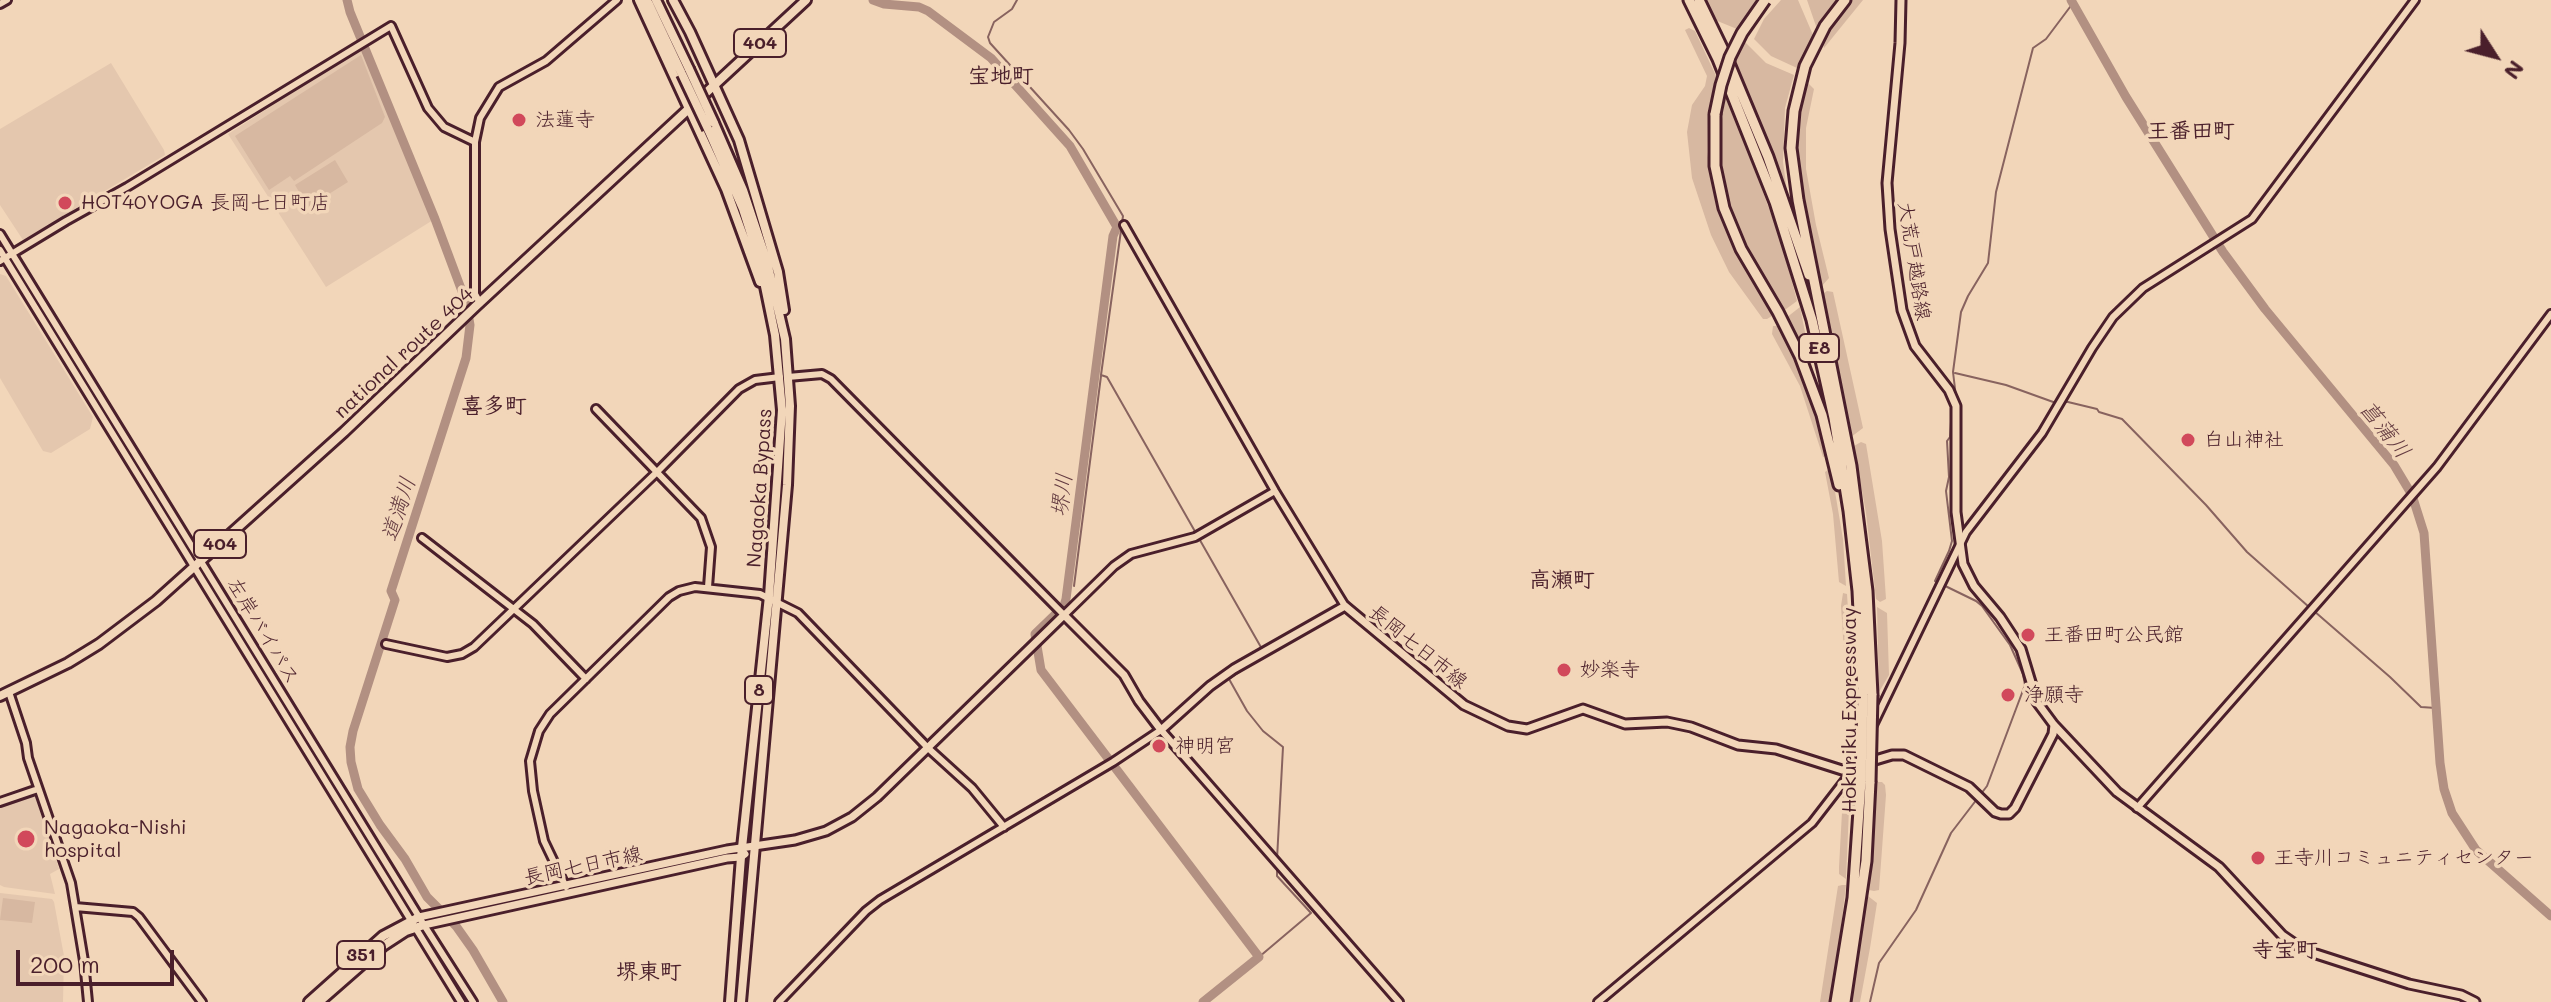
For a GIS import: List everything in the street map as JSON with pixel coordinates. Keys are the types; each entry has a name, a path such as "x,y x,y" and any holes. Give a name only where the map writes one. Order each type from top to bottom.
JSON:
{"highway":[{"path":"639,0 726,189 771,312"},
{"name":"Nagaoka Bypass","path":"647,0 686,72"},
{"name":"Nagaoka Bypass","path":"656,0 686,72 743,190 759,235 785,339 789,454 730,1002"},
{"path":"673,0 746,161 778,272 785,339"},
{"name":"national route 404","path":"5,694 99,644 156,601 322,453 806,0"},
{"path":"1689,0 1702,17"},
{"path":"1699,0 1702,17"},
{"name":"Hokuriku Expressway","path":"1765,0 1742,33 1721,85 1715,114 1715,166 1724,208 1741,249 1800,356 1831,444 1854,579 1867,694"},
{"name":"Hokuriku Expressway","path":"1845,0 1825,26 1805,66 1791,131 1795,187 1851,466 1869,618 1866,861 1845,1002"},
{"name":"Hokuriku Expressway","path":"1702,17 1734,75 1784,199 1808,274 1833,371"},
{"name":"Hokuriku Expressway","path":"1702,17 1775,202 1812,320 1834,418 1849,511 1860,631"},
{"path":"644,151 680,110 679,91"},
{"name":"Nagaoka Bypass","path":"711,126 751,232 784,377"},
{"name":"Hokuriku Expressway","path":"1836,1002 1853,898 1866,782"},
{"name":"Nagaoka Bypass","path":"741,1002 746,851"},
{"name":"351","path":"309,1002 374,943 417,923"},
{"name":"351","path":"319,1002 383,946 417,923"}],"main road":[{"name":"大荒戸越路線","path":"1901,0 1900,43 1887,170 1891,243 1902,310 1915,346 1949,390 1956,406 1956,512 1963,564 1970,579 2018,643 2034,696 2054,725 2108,784 2219,867 2282,935 2313,953 2409,984 2461,995 2475,1002"},
{"name":"長岡七日市線","path":"1161,730 1234,669 1345,606 1464,705 1508,726 1527,729 1583,709 1618,723 1672,723 1702,729 1738,745 1784,751 1842,770 1892,755 1912,757 1969,787 1995,812 2005,815 2015,808 2053,734 2054,725"},
{"path":"1064,615 1124,675 1161,730"},
{"name":"長岡七日市線","path":"417,923 439,921 810,836 852,817 877,797 1064,615"},
{"name":"長岡七日市線","path":"417,923 433,914 455,909 568,890"}],"street":[{"path":"0,4 7,0"},
{"path":"478,305 475,294 475,142 480,118 499,87 546,61 617,0"},
{"path":"1598,1002 1820,815 1853,768 1960,543 2042,433 2113,317 2143,288 2243,227 2258,212 2415,0"},
{"path":"6,258 391,26 428,108 444,127 475,142"},
{"path":"1124,225 1275,491 1345,606"},
{"name":"左岸バイパス","path":"0,234 6,258"},
{"name":"左岸バイパス","path":"0,250 198,564 417,923 461,1002"},
{"path":"2137,808 2451,450 2551,314"},
{"path":"386,644 440,656 457,655 474,647 743,385 755,380 822,374 831,379 1064,615 1114,566 1131,554 1195,537 1275,491"},
{"path":"596,409 694,510 705,527 711,547 708,587"},
{"path":"422,538 533,624 586,679"},
{"path":"568,890 544,841 533,791 530,761 536,738 544,722 669,597 688,588 708,587 772,598 804,619 928,748 972,788 1004,827"},
{"path":"5,694 68,874 88,1002"},
{"path":"779,1002 866,911 1161,730 1399,1002"},
{"path":"0,802 38,789"},
{"path":"75,907 133,912 202,1002"},
{"name":"左岸バイパス","path":"417,923 473,1002"}],"shaded area":[{"path":"1704,0 1756,0 1737,29 1715,20"},
{"path":"1781,0 1798,0 1813,35 1797,68 1771,56 1754,39 1764,19"},
{"path":"1807,0 1839,0 1817,29"},
{"path":"1851,0 1863,0 1824,48 1822,39"},
{"path":"1685,30 1695,31 1717,78 1708,123 1707,152 1718,212 1772,316 1767,319 1763,319 1729,272 1711,235 1692,178 1687,132 1692,105 1705,86 1707,76"},
{"path":"1744,41 1766,63 1794,75 1785,108 1783,162 1787,191 1735,61"},
{"path":"362,48 433,220 326,287 228,134"},
{"path":"361,55 385,117 382,123 294,181 290,176 269,190 235,136"},
{"path":"111,63 165,155 23,240 0,205 0,129"},
{"path":"1805,80 1814,89 1806,128 1806,169 1829,278 1820,288 1804,216 1794,148 1797,113"},
{"path":"1726,94 1782,243 1797,301 1782,312 1728,210 1718,145"},
{"path":"335,160 348,182 308,207 295,185"},
{"path":"0,274 6,276 93,417 90,429 51,453 43,451 0,378"},
{"path":"1833,292 1863,428 1851,437 1822,294"},
{"path":"1800,307 1816,387 1804,352 1786,318"},
{"path":"1773,326 1779,326 1798,363 1819,422 1827,456 1823,457 1800,386 1772,334"},
{"path":"1861,442 1866,444 1882,541 1886,599 1880,602 1876,599 1854,446"},
{"path":"1831,468 1843,539 1846,586 1839,582 1833,514 1825,472"},
{"path":"1843,593 1847,594 1854,704 1847,697 1841,606"},
{"path":"1877,607 1887,613 1889,675 1879,692"},
{"path":"1877,782 1885,785 1886,795 1879,890 1874,891 1869,890"},
{"path":"1848,786 1846,879 1839,874 1839,867 1843,794"},
{"name":"Nagaoka-Nishi hospital","path":"34,794 59,869 50,874 55,894 0,885 0,806"},
{"path":"1846,885 1830,1002 1820,1002 1838,886"},
{"path":"0,893 52,899 54,902 64,956 63,1002 0,1002"},
{"path":"1868,896 1877,903 1870,948 1860,1002 1849,1002"},
{"path":"3,898 35,902 32,923 0,920"}],"waterway":[{"name":"道満川","path":"347,0 435,219 466,302 470,325 466,358 391,591 395,600 353,731 351,762 358,789 380,825 427,897 456,926 473,950 503,1002"},
{"name":"堺川","path":"873,0 928,11 991,58 1070,146 1117,227 1113,236 1066,599 1064,606 1035,634 1041,670 1259,957 1203,1002"},
{"path":"1017,0 1012,9 994,22 988,37 990,43 1069,130 1123,216 1101,375 1107,377 1262,649"},
{"name":"菖蒲川","path":"2071,0 2126,97 2223,252 2265,309 2394,465 2412,495 2424,533 2444,789 2452,813 2476,850 2551,916"},
{"path":"1956,397 1953,372 1961,312 1988,263 1996,192 2033,48 2046,39 2073,3"},
{"path":"1955,373 2006,385 2056,403"},
{"path":"1074,586 1101,376"},
{"path":"2062,402 2097,409 2122,419 2247,552 2309,607"},
{"path":"1870,1002 1879,963 1916,910 1951,833 1987,786 2025,685 2010,645 1982,606 1935,581 1952,541 1946,491 1949,477 1947,441 1952,407"},
{"path":"2314,611 2421,707 2436,708"},
{"path":"1266,654 1229,679 1247,711 1263,731 1283,747 1277,859"},
{"path":"1259,957 1311,913 1277,876 1277,865"}],"place":[{"name":"法蓮寺","path":"519,120"},
{"name":"HOT40YOGA 長岡七日町店","path":"65,203"},
{"name":"白山神社","path":"2188,440"},
{"name":"王番田町公民館","path":"2028,635"},
{"name":"妙楽寺","path":"1564,670"},
{"name":"浄願寺","path":"2008,695"},
{"name":"神明宮","path":"1159,746"},
{"name":"Nagaoka-Nishi hospital","path":"26,839"},
{"name":"王寺川コミュニティセンター","path":"2258,858"}],"district":[{"name":"宝地町","path":"1001,76"},
{"name":"王番田町","path":"2191,131"},
{"name":"喜多町","path":"494,406"},
{"name":"高瀬町","path":"1562,580"},
{"name":"寺宝町","path":"2285,950"},
{"name":"堺東町","path":"649,972"}]}
